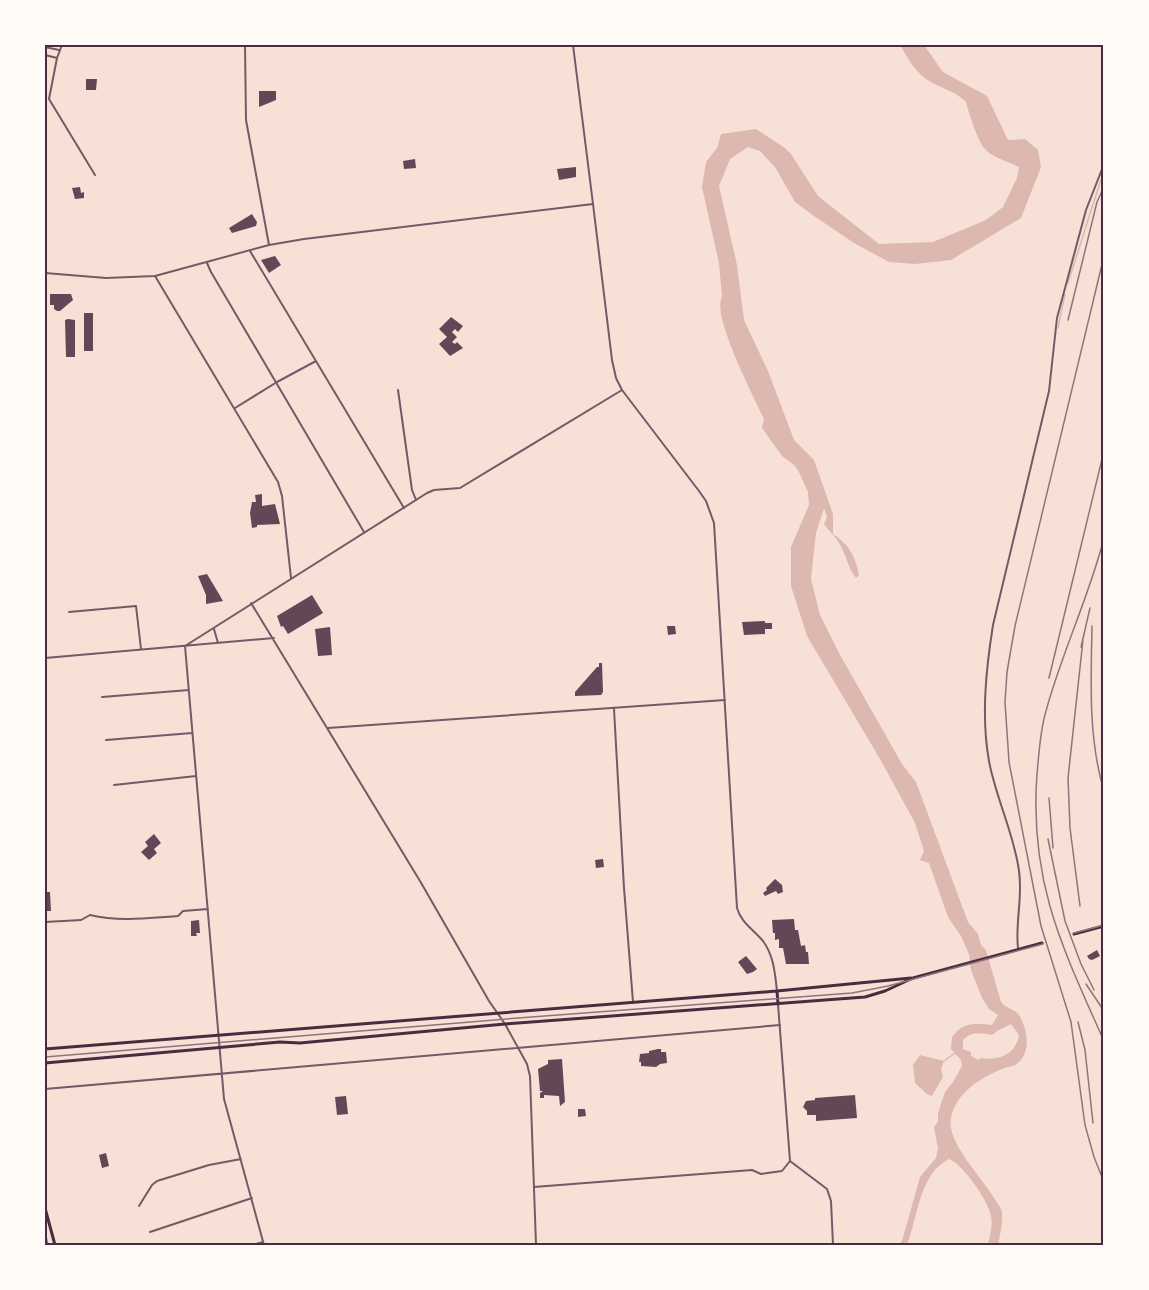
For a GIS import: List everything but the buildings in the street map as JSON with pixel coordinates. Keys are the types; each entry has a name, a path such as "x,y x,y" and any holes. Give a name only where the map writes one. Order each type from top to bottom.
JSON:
{"main road":[{"path":"1074,934 1104,926"},
{"path":"45,1063 280,1042 300,1043 505,1024 865,997 913,978 1042,943"},
{"path":"45,1049 777,992 913,978"},
{"path":"777,992 778,1004"},
{"path":"45,1208 55,1245"}],"street":[{"path":"62,45 57,58 49,99 95,175"},
{"path":"245,45 246,120 269,245"},
{"path":"573,45 616,378 622,390 699,491 712,514 716,534 737,908 739,916 762,940 770,955 777,992"},
{"path":"45,47 59,50"},
{"path":"45,55 57,58"},
{"path":"1018,949 1016,938 1021,894 1020,878 1014,843 989,760 986,733 987,664 993,625 1049,391 1057,318 1086,210 1104,164"},
{"path":"45,273 106,279 155,276 269,245 592,204"},
{"path":"250,250 404,508"},
{"path":"207,263 364,532"},
{"path":"155,276 279,487 291,578"},
{"path":"234,408 316,361"},
{"path":"398,390 412,490 416,500"},
{"path":"185,646 416,500 434,490 459,488 622,390"},
{"path":"251,603 505,1024 526,1064 530,1077 536,1245"},
{"path":"69,612 136,606 141,650"},
{"path":"213,628 218,643"},
{"path":"45,658 274,638"},
{"path":"185,646 224,1099 264,1243 252,1245"},
{"path":"102,698 189,690"},
{"path":"328,728 725,700"},
{"path":"614,708 633,1002"},
{"path":"106,740 192,733"},
{"path":"114,785 196,776"},
{"path":"45,922 81,920 90,915 136,920 178,916 183,911 208,909"},
{"path":"534,1187 752,1170 761,1174 782,1171 790,1161 778,1004"},
{"path":"45,1089 519,1049 780,1024"},
{"path":"139,1206 157,1181 209,1165 241,1159"},
{"path":"790,1161 827,1189 831,1201 833,1245"},
{"path":"150,1232 252,1198"}],"shaded area":[{"path":"900,45 924,45 943,72 987,96 1008,140 1025,139 1038,150 1041,167 1021,218 951,260 915,264 889,262 854,243 795,202 775,167 760,151 748,147 730,159 719,186 737,265 744,320 768,371 794,440 814,460 833,514 833,534 843,542 853,556 859,575 856,578 838,541 824,524 827,517 824,508 816,533 811,579 820,615 902,764 916,782 968,922 978,934 981,945 986,950 1001,1002 1019,1015 1025,1027 1027,1042 1020,1061 985,1077 970,1087 958,1101 951,1118 954,1138 1001,1210 1002,1225 998,1245 988,1245 992,1219 985,1202 967,1175 949,1159 939,1166 925,1185 907,1245 898,1245 902,1241 920,1177 936,1158 938,1149 934,1127 938,1122 938,1113 945,1092 962,1066 961,1060 951,1049 952,1037 965,1026 992,1025 998,1015 989,1009 982,998 971,970 969,954 961,936 948,917 929,863 920,860 924,851 915,823 807,636 791,586 791,547 809,505 808,492 798,470 782,456 762,428 764,419 728,338 720,307 722,297 719,263 702,187 706,162 717,148 721,134 756,129 791,154 818,196 879,244 933,242 986,220 1003,207 1017,178 1019,167 996,157 984,148 966,102 926,79 914,67","holes":["1011,1024 1019,1035 1014,1047 1006,1055 1000,1057 978,1060 971,1056 971,1052 963,1049 963,1040 970,1035 980,1033 992,1035"]},
{"path":"920,1055 944,1061 941,1069 943,1077 932,1096 915,1083 913,1065"}],"waterway":[{"path":"1068,283 1104,170"},
{"path":"1058,328 1065,294"},
{"path":"944,1061 955,1053"}],"tram line":[{"path":"1074,933 1104,925"},
{"path":"45,1057 852,993 888,986 1043,944"},
{"path":"45,1232 48,1245"}],"railway":[{"path":"1068,320 1097,202 1104,187"},
{"path":"1104,256 1015,626 1007,672 1005,702 1009,762 1041,926 1071,1022 1085,1125 1104,1182"},
{"path":"1049,678 1104,451"},
{"path":"1104,538 1091,582 1052,689 1044,719 1037,774 1036,812 1038,848 1052,912 1062,943 1104,1041"},
{"path":"1081,647 1090,608"},
{"path":"1092,626 1093,730 1104,791"},
{"path":"1080,906 1070,828 1068,778 1083,640"},
{"path":"1049,798 1053,848"},
{"path":"1048,839 1065,921 1081,964 1094,990"},
{"path":"1086,984 1104,1011"},
{"path":"1078,1022 1085,1050 1093,1123"}]}
